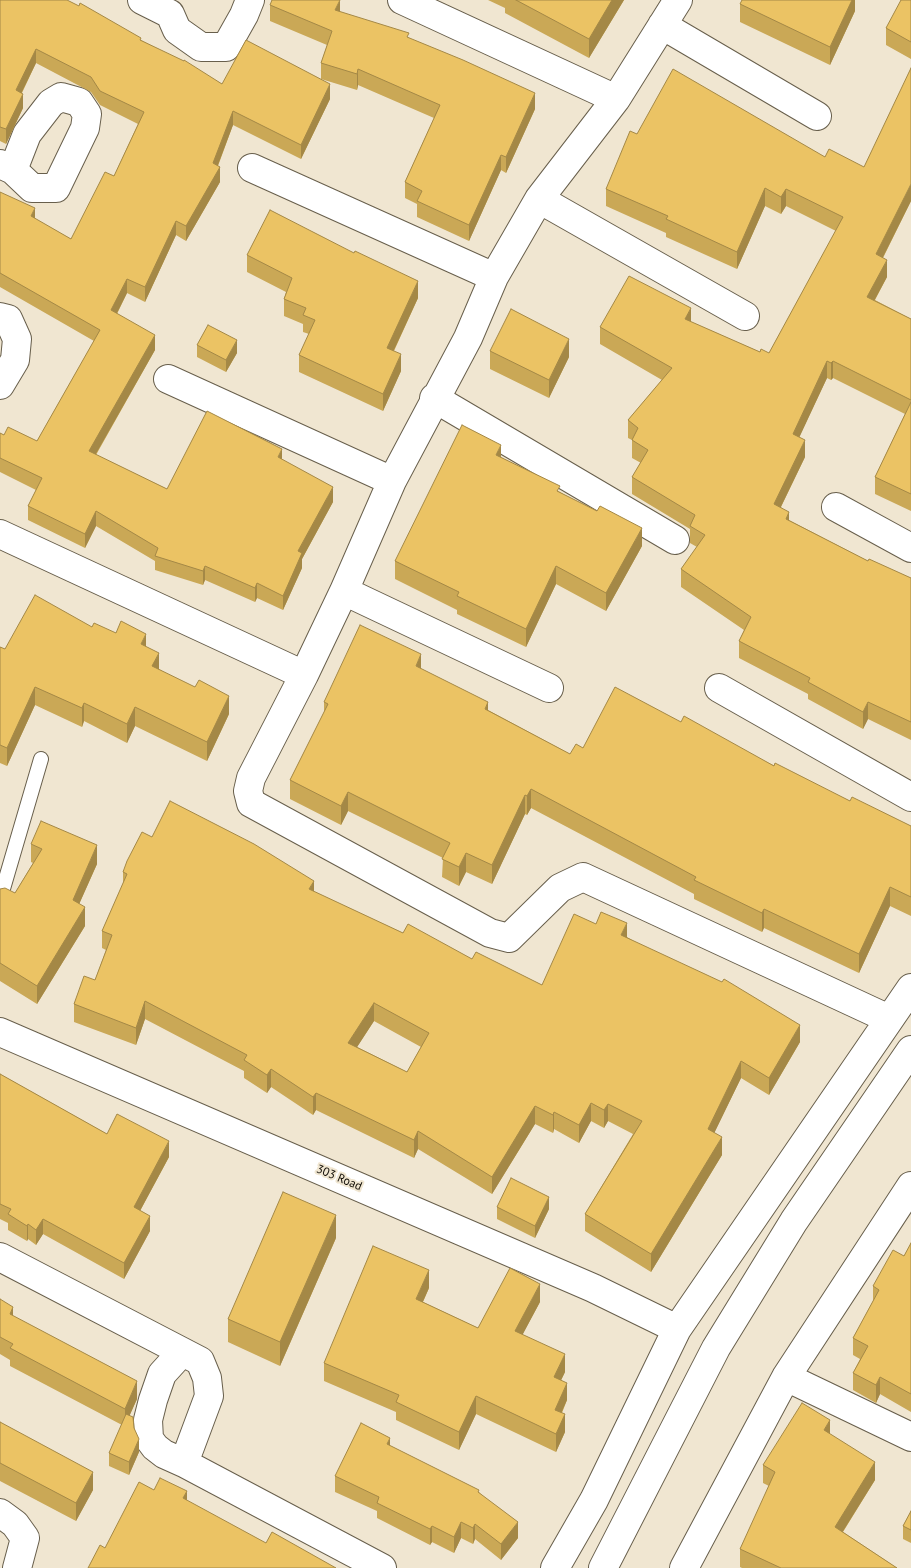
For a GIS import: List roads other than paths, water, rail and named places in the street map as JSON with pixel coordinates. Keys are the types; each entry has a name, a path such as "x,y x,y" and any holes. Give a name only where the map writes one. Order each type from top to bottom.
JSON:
{"street":[{"path":"142,0 175,7 177,30 201,47 226,47 250,0"},
{"path":"402,0 616,99"},
{"path":"678,0 616,99 539,199 494,277 468,338 434,398 392,481 304,675 251,778 248,791 251,803 490,933 509,938 560,888 583,877 889,1019"},
{"path":"662,25 817,116"},
{"path":"252,168 494,277"},
{"path":"539,199 745,316"},
{"path":"0,317 8,319 17,339 15,360 0,385"},
{"path":"168,379 392,481"},
{"path":"434,398 675,540"},
{"path":"836,507 911,548"},
{"path":"0,534 304,675"},
{"path":"344,590 549,688"},
{"path":"719,688 911,797"},
{"path":"555,1568 594,1500 677,1329 911,988"},
{"name":"303 Road","path":"0,1032 594,1288 677,1329"},
{"path":"603,1568 716,1348 794,1221 911,1050"},
{"path":"684,1568 786,1377 908,1197"},
{"path":"0,1257 200,1361 208,1378 209,1396 184,1463"},
{"path":"182,1352 162,1374 148,1420 148,1439 164,1454 382,1568"},
{"path":"786,1377 911,1438"},
{"path":"0,1513 15,1524 25,1538 17,1568"}],"lane":[{"path":"0,899 41,759"}]}
